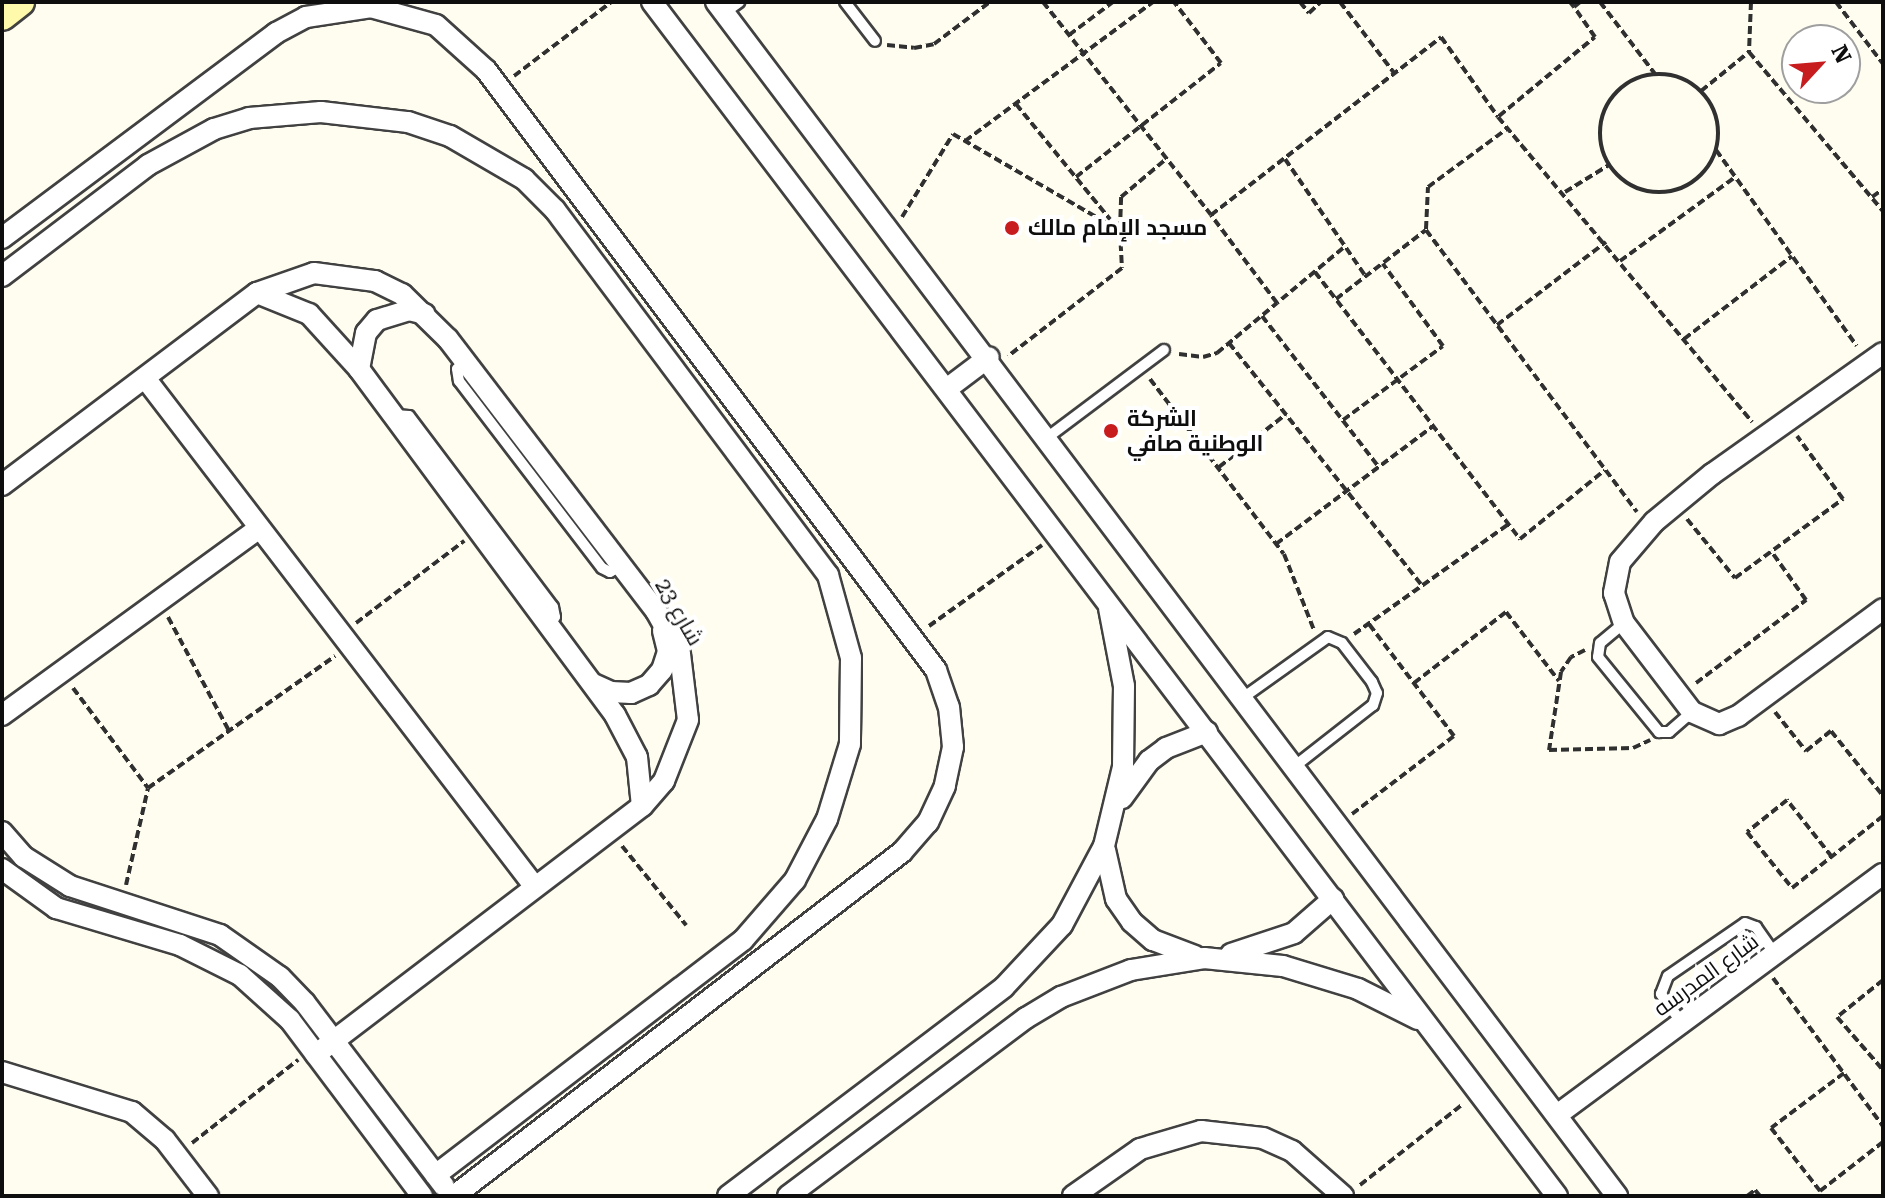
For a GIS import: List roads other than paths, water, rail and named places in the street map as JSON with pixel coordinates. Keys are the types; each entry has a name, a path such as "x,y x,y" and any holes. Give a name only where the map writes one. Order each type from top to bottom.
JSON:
{"street":[{"path":"2,16 20,2"},
{"path":"652,2 948,388 1557,1196"},
{"path":"727,6 893,233 1617,1196"},
{"path":"2,238 276,33 306,17 360,7 404,12 463,45 499,87 914,637 936,670 949,707 953,747 945,786 928,822 874,877 453,1196 305,1003 251,954 187,921 122,902 46,873 2,832"},
{"path":"2,276 148,165 214,129 285,114 365,115 450,136 524,179 575,234 683,375 828,575 851,658 850,744 840,786 795,880 743,940 436,1175"},
{"name":"شارع 23","path":"2,485 257,293 314,273 345,274 402,294 425,314 465,361 656,611 680,654 688,720 674,762 642,806 315,1052"},
{"path":"257,293 309,314 359,369 394,415 629,737 642,781 642,806"},
{"path":"359,369 366,333 377,320 409,310 425,314"},
{"path":"683,375 703,358"},
{"path":"1876,358 1763,437 1675,504 1629,549 1615,577 1624,623 1686,704 1719,724 1763,698 1883,609"},
{"path":"948,388 992,361"},
{"path":"145,378 535,887"},
{"path":"2,715 259,528"},
{"path":"728,1196 1004,987 1062,925 1104,846 1116,807 1126,727 1124,686 1108,601"},
{"path":"593,684 611,692 631,693 649,685 662,670 668,651 656,611"},
{"path":"1116,807 1149,761 1186,738 1207,732"},
{"path":"1104,846 1116,899 1132,922 1153,940 1204,958 1321,976 1428,1025"},
{"path":"2,869 56,908 211,958 266,995 315,1052 422,1196"},
{"name":"شارع المدرسه","path":"1557,1115 1883,874"},
{"path":"788,1196 1061,997 1131,970 1271,945 1315,918 1333,899"},
{"path":"2,1072 132,1112 177,1155 208,1196"},
{"path":"1073,1196 1140,1149 1201,1131 1263,1138 1292,1151 1350,1191"}],"lane":[{"path":"845,2 875,41"},
{"path":"1048,437 1164,350"},
{"path":"394,415 409,416 553,607 555,617 549,625"},
{"path":"1624,623 1596,650 1662,733 1686,704"},
{"path":"1244,697 1318,641 1328,637 1342,643 1375,687 1376,700 1295,766"},
{"path":"1682,1023 1661,994 1668,976 1745,923 1756,927 1769,958"}],"place":[{"name":"مسجد الإمام مالك","path":"1012,228"},
{"name":"الشركة الوطنية صافي","path":"1111,431"}]}
